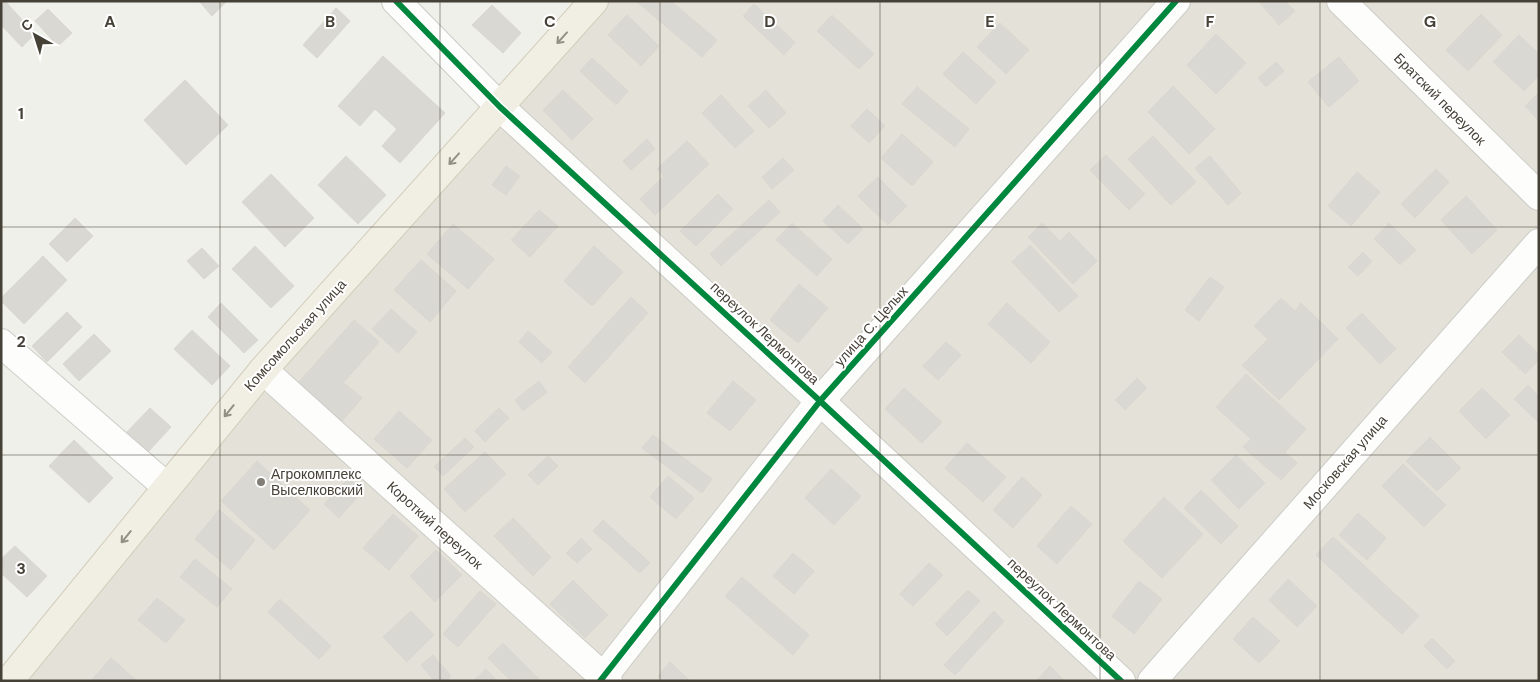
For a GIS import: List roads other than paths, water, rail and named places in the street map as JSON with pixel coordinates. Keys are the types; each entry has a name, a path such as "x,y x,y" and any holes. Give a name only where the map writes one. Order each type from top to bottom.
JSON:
{"main road":[{"name":"Комсомольская улица","path":"9,681 263,370 594,1"}],"street":[{"name":"переулок Лермонтова","path":"396,1 500,107 1121,681"},
{"name":"улица С. Целых","path":"604,680 820,401 1176,1"},
{"name":"Братский переулок","path":"1341,1 1539,196"},
{"name":"Московская улица","path":"1152,681 1539,243"},
{"path":"1,342 167,487"},
{"name":"Короткий переулок","path":"263,370 604,680"}],"place":[{"name":"Агрокомплекс Выселковский","path":"261,482"}]}
